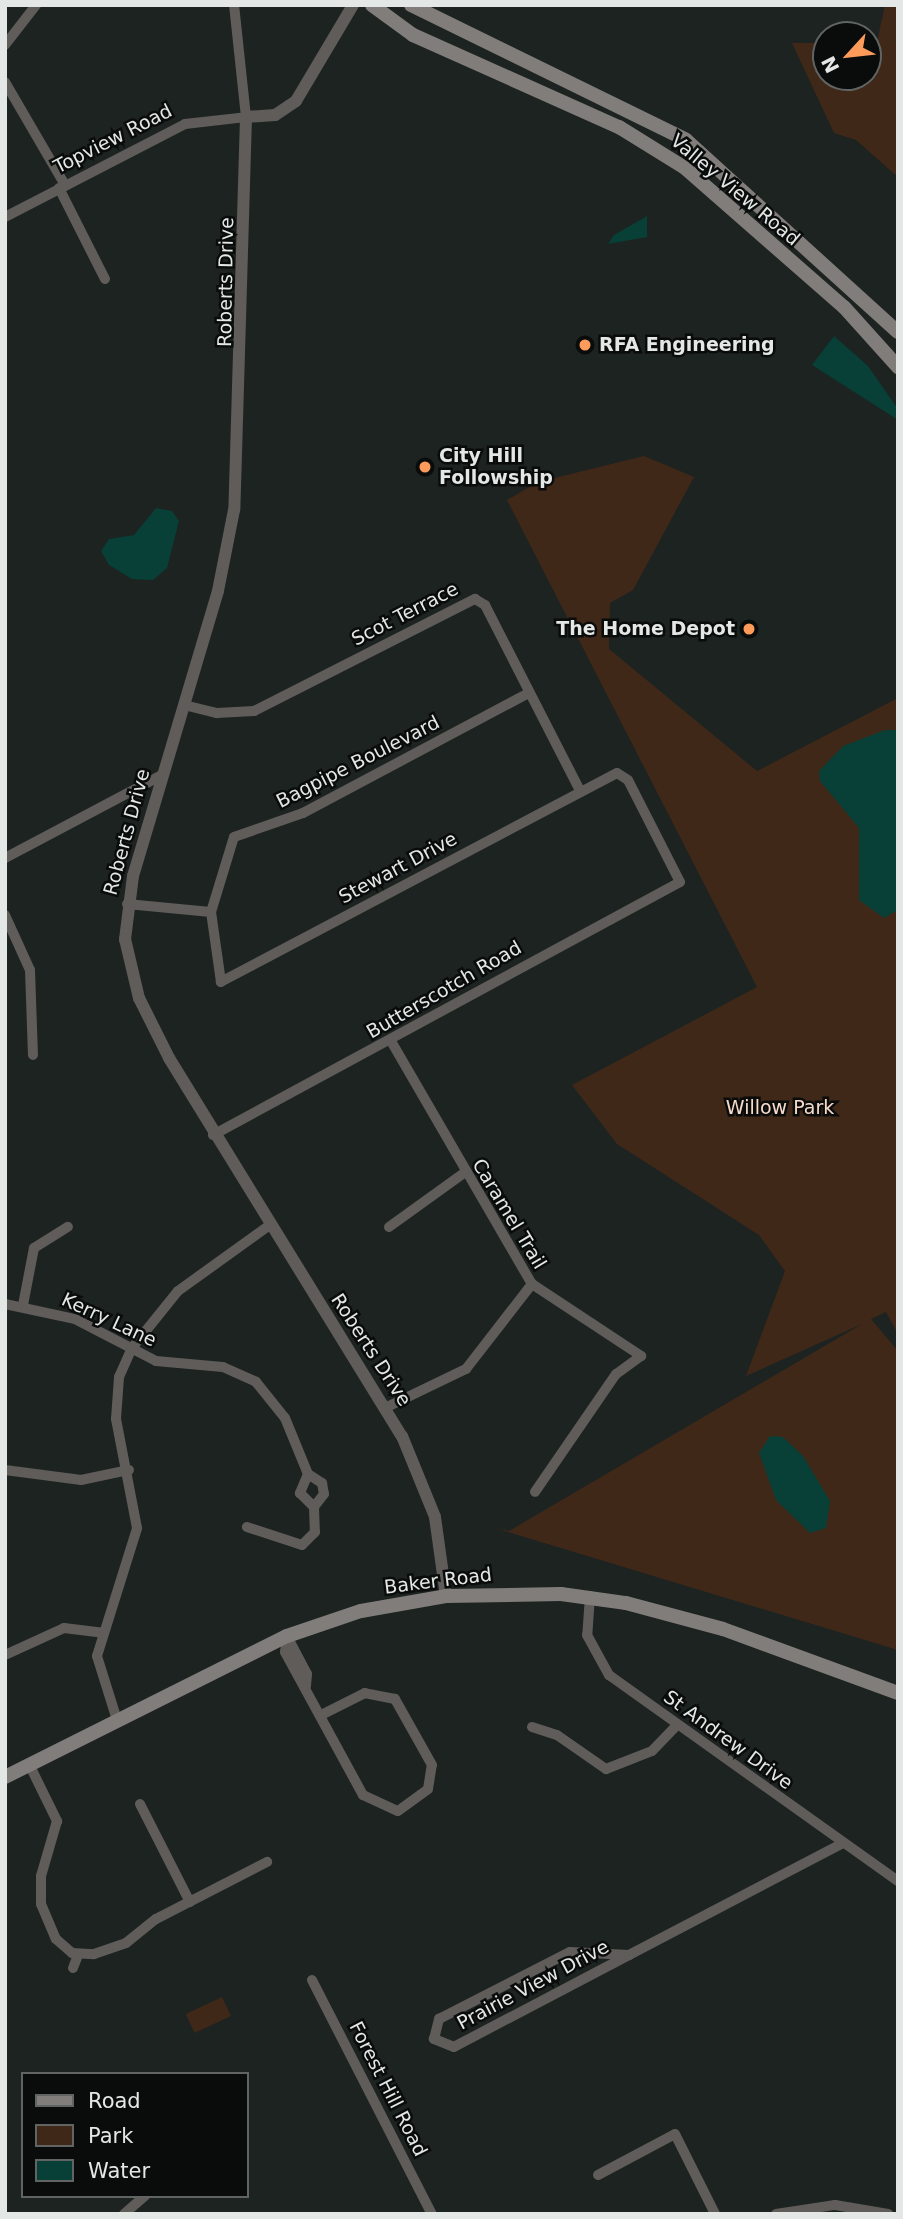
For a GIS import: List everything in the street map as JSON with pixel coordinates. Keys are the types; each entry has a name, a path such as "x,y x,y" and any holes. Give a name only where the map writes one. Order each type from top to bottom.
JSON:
{"main road":[{"name":"Valley View Road","path":"372,5 413,35 619,127 685,168 836,300 898,367"},
{"name":"Valley View Road","path":"411,5 686,140 898,332"},
{"name":"Baker Road","path":"5,1777 287,1636 361,1611 446,1596 590,1596 723,1629 898,1693"}],"street":[{"path":"5,45 36,5"},
{"name":"Roberts Drive","path":"234,5 246,117 234,510 184,705 127,904 127,958 139,998 219,1132 268,1227 387,1407 435,1517 446,1596"},
{"name":"Topview Road","path":"5,217 185,124 275,115 296,101 353,5"},
{"path":"5,82 62,187 105,279"},
{"name":"Scot Terrace","path":"184,705 217,713 254,711 475,598 485,605 580,791"},
{"name":"Bagpipe Boulevard","path":"211,912 226,849 239,834 303,813 528,693"},
{"path":"5,858 163,775"},
{"name":"Stewart Drive","path":"211,912 221,982 611,775 624,775 680,882"},
{"name":"Butterscotch Road","path":"219,1132 391,1041 444,1006 680,882"},
{"path":"127,904 211,912"},
{"path":"5,915 30,970 33,1055"},
{"name":"Caramel Trail","path":"391,1041 464,1173 532,1284 641,1356 616,1374 535,1492"},
{"path":"389,1227 464,1173"},
{"path":"23,1305 34,1248 68,1227"},
{"path":"117,1720 97,1670 103,1633 134,1546 129,1470 115,1402 132,1348 178,1291 268,1227"},
{"path":"387,1407 466,1369 532,1284"},
{"name":"Kerry Lane","path":"5,1304 23,1305 75,1320 156,1362 223,1367 256,1382 285,1418 308,1474 325,1488 314,1507 315,1532 302,1545 247,1527"},
{"path":"5,1470 81,1480 129,1470"},
{"name":"Kerry Lane","path":"308,1474 300,1493 314,1507"},
{"name":"St Andrew Drive","path":"590,1596 587,1635 598,1661 676,1726 898,1881"},
{"path":"5,1655 64,1628 103,1633"},
{"path":"287,1636 285,1652 306,1686 321,1715 373,1804 410,1808 428,1789 432,1765 395,1699 365,1693 321,1715"},
{"path":"532,1727 557,1735 607,1769 652,1751 676,1726"},
{"path":"29,1764 57,1821 41,1876 41,1905 56,1939 78,1955 126,1944 190,1902 267,1862"},
{"path":"140,1804 190,1902"},
{"name":"Prairie View Drive","path":"629,1955 570,1952 439,2019 434,2039 454,2047 843,1843"},
{"path":"73,1968 78,1955"},
{"name":"Forest Hill Road","path":"312,1980 432,2214"},
{"path":"598,2175 675,2134 715,2214"},
{"path":"124,2214 143,2198"},
{"path":"776,2214 835,2205 888,2214"}],"green space":[{"path":"885,5 898,5 898,177 856,140 834,133 814,91 882,91 882,21"},
{"path":"792,43 812,43 812,86"},
{"name":"Willow Park","path":"644,456 694,477 633,590 610,603 609,649 757,771 898,698 898,1334 886,1312 871,1319 898,1351 898,1650 495,1528 509,1531 862,1324 746,1376 785,1271 759,1235 617,1144 572,1085 757,987 507,500 538,482"},
{"path":"222,1997 231,2016 195,2033 186,2014"}],"water":[{"path":"647,216 647,237 608,244 614,235"},
{"path":"834,336 868,366 898,409 898,420 812,365"},
{"path":"156,508 172,511 179,521 167,568 153,580 132,579 109,565 101,551 109,539 134,535"},
{"path":"885,730 896,730 898,748 898,910 884,918 859,900 859,828 820,781 819,771 843,746"},
{"path":"770,1436 783,1437 803,1456 830,1501 826,1528 810,1533 776,1500 759,1453"}],"place":[{"name":"RFA Engineering","path":"585,345"},
{"name":"City Hill Followship","path":"425,467"},
{"name":"The Home Depot","path":"749,629"}]}
